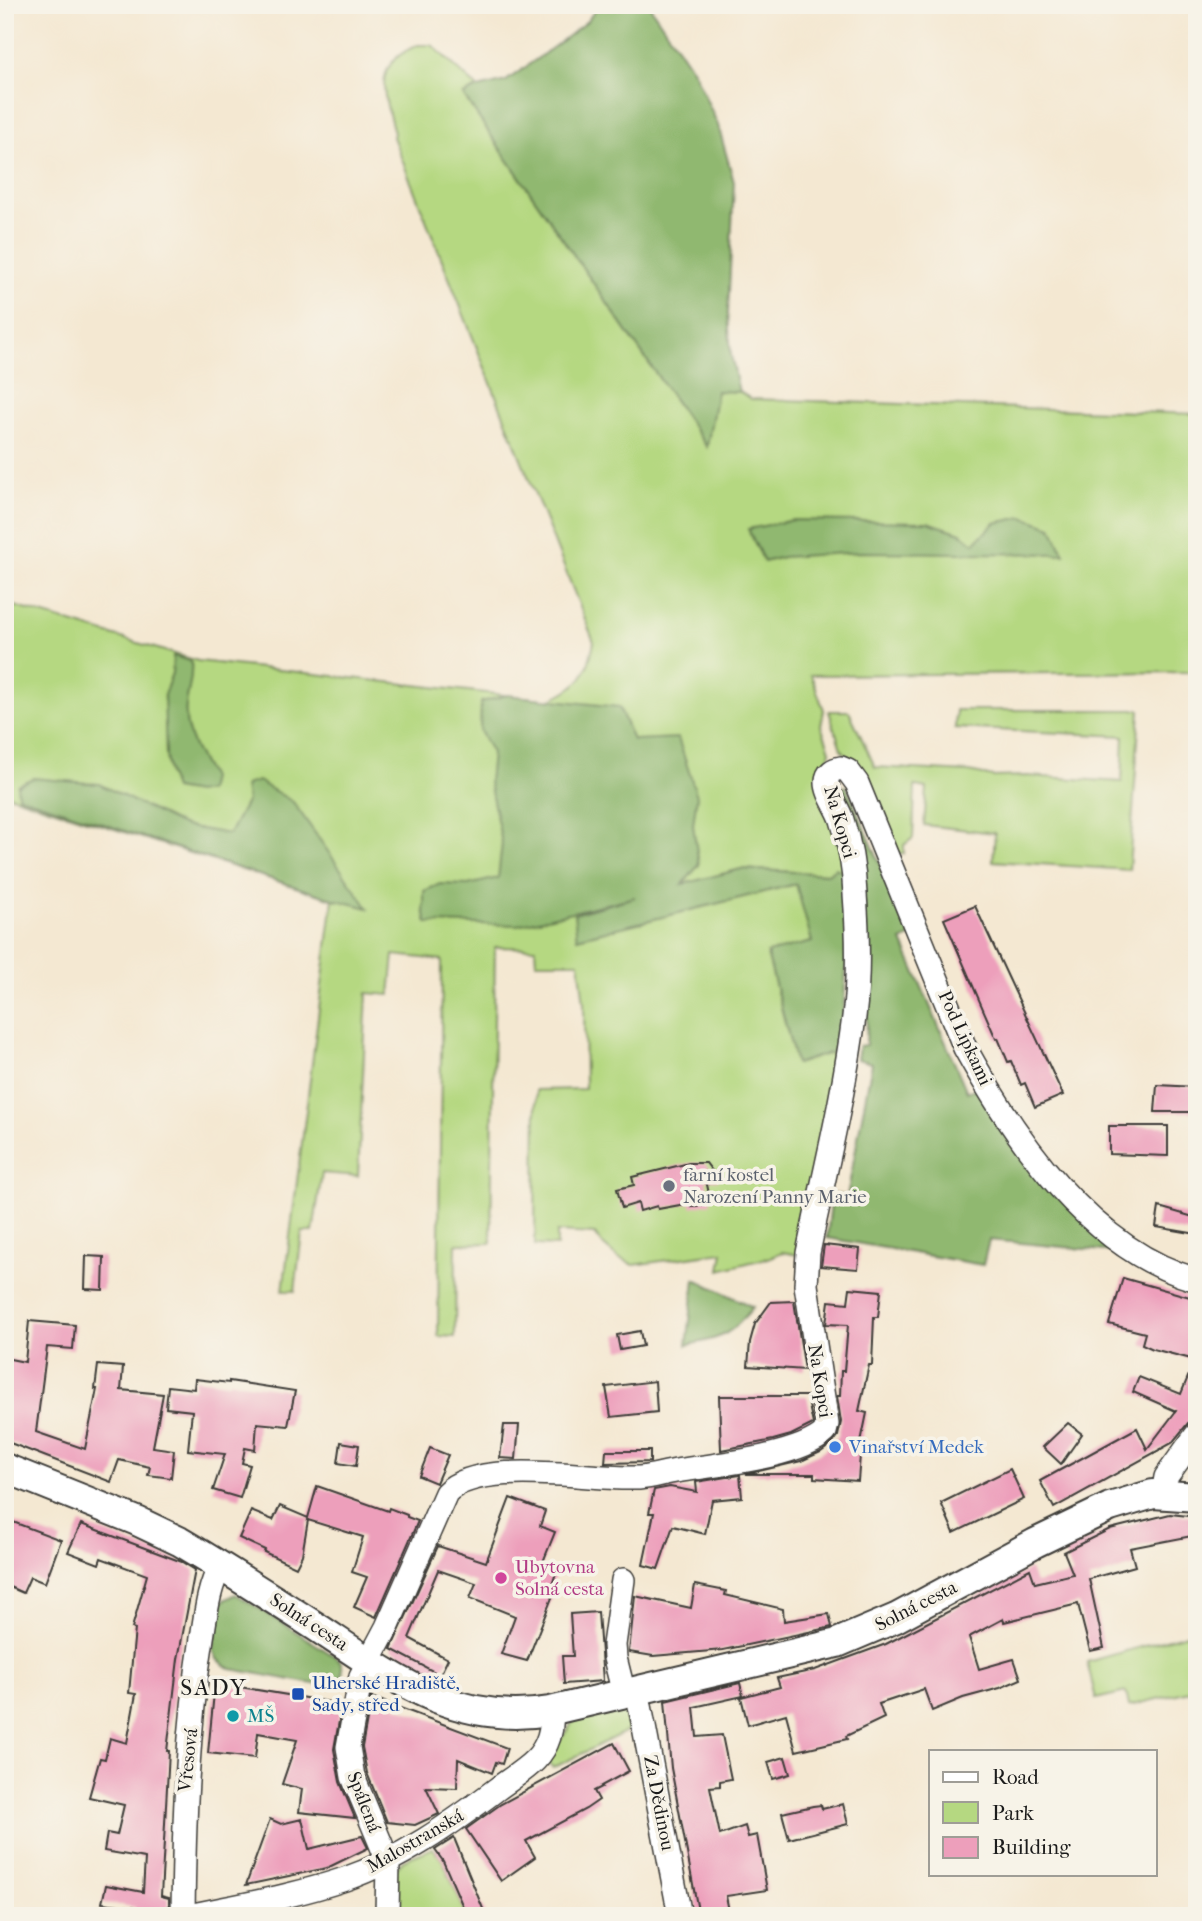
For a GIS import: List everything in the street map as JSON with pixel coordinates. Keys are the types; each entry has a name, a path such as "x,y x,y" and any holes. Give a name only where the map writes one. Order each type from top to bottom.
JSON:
{"street":[{"name":"Pod Lipkami","path":"838,768 848,771 857,783 965,1048 988,1089 1035,1157 1074,1203 1111,1234 1156,1264 1197,1280"},
{"name":"Na Kopci","path":"368,1661 387,1627 443,1499 458,1482 520,1472 640,1478 764,1456 805,1443 825,1432 827,1424 806,1278 808,1253 840,1102 855,1015 857,954 853,874 846,832 827,781 830,773 838,768"},
{"path":"1163,1494 1166,1477 1197,1434"},
{"name":"Solná cesta","path":"5,1468 159,1531 420,1692 467,1710 511,1715 550,1711 816,1649 857,1636 1082,1519 1132,1499 1163,1494 1197,1497"},
{"name":"Vřesová","path":"183,1916 184,1799 197,1668 212,1582 220,1567"},
{"path":"623,1580 614,1651 630,1692"},
{"name":"Spálená","path":"368,1661 360,1676 356,1697 348,1746 349,1761 388,1861"},
{"name":"Za Dědinou","path":"630,1692 680,1916"},
{"name":"Malostranská","path":"189,1916 299,1893 347,1878 388,1861 465,1813 535,1760 550,1735 553,1722 550,1711"},
{"path":"387,1916 388,1861"}],"green space":[{"path":"599,5 649,5 694,72 718,125 734,182 728,314 731,355 739,392 717,391 707,447 463,95 506,81 587,21"},
{"path":"418,45 432,45 478,88 463,95 706,446 717,390 740,392 751,399 1197,414 1197,672 811,675 824,710 821,726 830,750 822,769 847,873 835,869 828,874 741,869 575,914 577,938 797,884 812,942 767,954 796,1064 836,1051 799,1255 782,1252 720,1270 723,1252 634,1265 618,1258 595,1234 557,1232 557,1246 535,1245 536,1090 585,1089 584,1003 579,962 536,962 535,948 495,947 491,1243 456,1244 455,1337 438,1336 442,960 394,955 390,995 367,993 358,1176 322,1173 313,1232 302,1232 295,1291 283,1291 333,899 5,794 5,603 198,661 549,700 569,690 585,672 594,642 393,137 384,82 393,62"},
{"path":"1023,517 1052,527 1064,554 861,552 783,557 764,562 748,529 793,520 928,522 961,533 974,543 995,523"},
{"path":"173,656 191,661 186,705 187,725 192,743 211,778 208,791 196,793 174,789 169,775 164,695 172,673"},
{"path":"507,695 619,707 633,740 678,738 697,796 693,825 699,865 683,884 741,869 828,874 835,868 848,873 851,895 841,1049 796,1064 767,953 812,942 796,884 577,938 574,914 635,897 518,925 427,923 424,891 440,884 468,885 498,878 502,843 489,782 492,753 480,731 481,702"},
{"path":"956,710 1140,710 1129,870 993,861 995,833 924,825 927,788 915,786 913,838 904,845 904,854 898,854 852,761 841,749 829,711 849,711 875,767 969,772 993,777 1027,776 1122,782 1124,736 955,728"},
{"path":"33,778 99,784 184,826 229,834 247,800 245,785 258,781 293,802 368,908 18,796 17,785"},
{"path":"846,786 912,936 902,941 967,1092 977,1088 1116,1252 989,1240 983,1265 827,1238 832,1194 847,1196 872,1063 857,1059 859,1046 866,1045 869,973 863,971 839,791"},
{"path":"695,1279 753,1307 725,1334 687,1345"},
{"path":"236,1594 339,1659 343,1671 338,1681 330,1687 231,1669 217,1659 213,1650 223,1601"},
{"path":"1197,1631 1197,1689 1129,1706 1126,1692 1096,1699 1087,1662"},
{"path":"622,1706 631,1712 633,1728 553,1768 546,1760 575,1719"},
{"path":"433,1848 443,1861 467,1916 397,1916 395,1869 403,1860"}],"building":[{"path":"975,906 1063,1095 1035,1107 1025,1083 1021,1085 1011,1061 1008,1062 998,1038 996,1039 944,919"},
{"path":"1157,1085 1196,1087 1197,1112 1155,1112"},
{"path":"1109,1126 1168,1126 1168,1156 1109,1154"},
{"name":"farní kostel Narození Panny Marie","path":"689,1163 706,1163 719,1180 706,1180 711,1203 691,1207 691,1203 658,1209 657,1206 640,1211 638,1203 622,1208 617,1189 634,1185 632,1177"},
{"path":"1159,1207 1197,1218 1197,1234 1156,1227"},
{"path":"824,1245 860,1249 858,1269 821,1266"},
{"path":"86,1256 104,1257 103,1290 85,1289"},
{"path":"1123,1278 1197,1299 1197,1412 1172,1443 1054,1508 1040,1481 1137,1428 1147,1449 1176,1411 1133,1392 1139,1377 1181,1394 1195,1360 1153,1349 1142,1344 1145,1333 1109,1324"},
{"path":"850,1288 881,1291 878,1317 874,1317 872,1365 869,1365 859,1411 867,1413 861,1442 858,1481 814,1478 814,1474 746,1474 801,1461 821,1452 838,1436 841,1422 837,1396 840,1396 841,1371 844,1371 848,1325 826,1324 829,1301 848,1303"},
{"path":"794,1301 805,1370 748,1366 755,1324 771,1302"},
{"path":"29,1321 75,1325 73,1349 47,1347 36,1432 85,1449 97,1389 98,1365 123,1367 121,1390 163,1394 153,1447 174,1450 171,1478 148,1475 150,1467 119,1460 111,1482 5,1441 5,1358 25,1362"},
{"path":"640,1331 643,1346 620,1350 617,1335"},
{"path":"195,1379 295,1391 288,1426 257,1423 255,1450 245,1448 242,1463 250,1465 240,1498 213,1490 225,1454 188,1450 192,1411 166,1408 168,1386 194,1389"},
{"path":"655,1381 657,1412 611,1417 606,1387"},
{"path":"719,1396 807,1396 813,1424 791,1435 721,1450"},
{"path":"1068,1423 1082,1434 1061,1464 1043,1447"},
{"path":"504,1425 519,1425 516,1459 500,1458"},
{"path":"341,1442 359,1445 356,1466 338,1463"},
{"path":"430,1448 448,1455 436,1483 419,1476"},
{"path":"606,1451 650,1451 650,1462 605,1463"},
{"path":"1010,1469 1024,1499 954,1533 941,1503"},
{"path":"740,1475 742,1497 712,1500 705,1534 673,1526 658,1569 643,1565 654,1513 649,1513 654,1490 670,1487 697,1492 696,1482"},
{"path":"317,1486 388,1511 389,1508 418,1521 376,1617 354,1607 367,1577 352,1572 363,1537 308,1520 302,1555 296,1567 239,1538 251,1511 273,1520 280,1506 308,1518"},
{"path":"510,1498 545,1511 540,1526 555,1532 541,1567 556,1573 551,1588 555,1590 527,1661 501,1654 515,1616 470,1598 476,1583 438,1570 409,1638 448,1659 440,1675 391,1649 438,1546 486,1562"},
{"path":"1170,1514 1197,1517 1197,1535 1130,1548 1135,1566 1089,1579 1104,1648 1090,1651 1078,1604 1004,1622 1003,1619 969,1637 979,1669 1014,1659 1021,1679 1000,1688 963,1698 932,1711 924,1689 879,1704 884,1718 846,1736 847,1739 796,1751 786,1714 748,1725 741,1697 780,1687 777,1678 815,1670 886,1644 1030,1569 1035,1583 1073,1574 1064,1552 1110,1529"},
{"path":"5,1519 61,1540 45,1583 30,1577 23,1593 5,1585"},
{"path":"81,1524 182,1562 195,1570 178,1659 167,1751 161,1896 169,1898 169,1911 160,1910 160,1916 135,1916 135,1907 102,1903 106,1885 143,1892 145,1858 104,1851 107,1833 117,1835 124,1805 89,1797 100,1758 105,1759 110,1738 127,1743 136,1694 129,1693 135,1629 132,1628 147,1575 101,1558 99,1564 68,1552"},
{"path":"695,1585 726,1591 725,1595 783,1609 784,1621 829,1614 832,1627 723,1650 653,1656 629,1652 635,1596 691,1608"},
{"path":"598,1612 603,1681 564,1684 562,1656 573,1656 570,1614"},
{"path":"215,1683 342,1704 334,1749 340,1782 355,1818 299,1812 302,1789 282,1784 297,1740 258,1733 255,1758 208,1753"},
{"path":"740,1683 743,1696 694,1707 697,1737 722,1735 731,1779 720,1781 720,1786 710,1787 720,1835 745,1826 748,1837 757,1835 767,1890 726,1896 730,1916 699,1916 671,1768 665,1701"},
{"path":"371,1697 507,1748 502,1764 496,1762 492,1773 458,1759 457,1788 426,1787 439,1814 415,1825 387,1822 367,1773 362,1747"},
{"path":"614,1743 629,1771 594,1791 599,1800 586,1809 526,1841 535,1857 501,1881 466,1829 501,1804"},
{"path":"785,1757 790,1774 773,1779 768,1762"},
{"path":"843,1804 848,1824 789,1839 782,1813 813,1806 821,1805 822,1809"},
{"path":"270,1819 281,1824 302,1819 309,1849 362,1836 368,1848 327,1868 246,1885"},
{"path":"454,1838 486,1916 467,1916 443,1861 435,1850"}],"place":[{"name":"farní kostel Narození Panny Marie","path":"669,1186"},
{"name":"Vinařství Medek","path":"835,1447"},
{"name":"Ubytovna Solná cesta","path":"501,1578"},
{"name":"Uherské Hradiště, Sady, střed","path":"298,1694"},
{"name":"MŠ","path":"233,1716"}],"district":[{"name":"SADY","path":"214,1687"}]}
